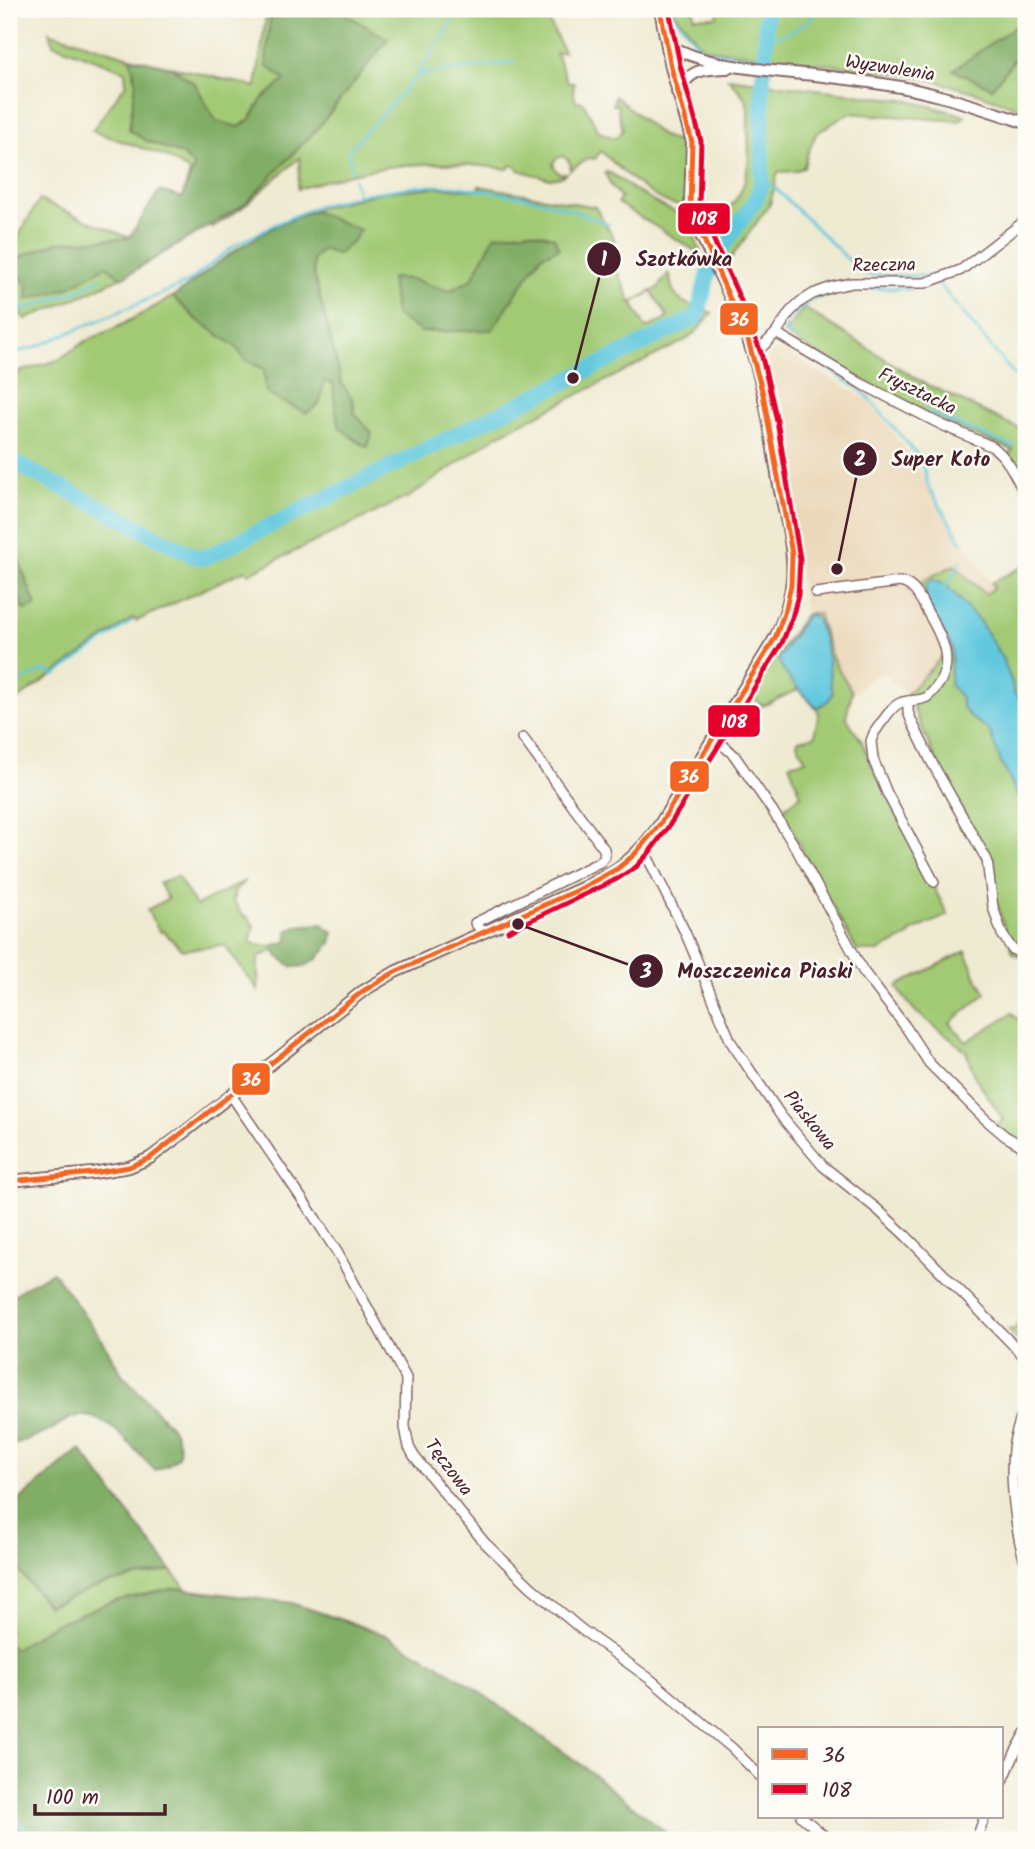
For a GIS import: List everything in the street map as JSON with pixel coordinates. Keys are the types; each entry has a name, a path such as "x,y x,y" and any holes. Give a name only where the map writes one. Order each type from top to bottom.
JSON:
{"street":[{"path":"9,1181 93,1173 129,1167 149,1158 363,991 394,972 612,873 642,848 662,821 775,638 792,584 785,518 753,356 690,208 692,142 677,92 660,9"},
{"path":"667,44 693,56 748,68"},
{"path":"671,67 681,58 693,56"},
{"path":"671,67 693,73 710,69 748,68"},
{"name":"Wyzwolenia","path":"748,68 883,84 933,93 1026,123"},
{"path":"677,92 685,79 693,73"},
{"name":"Rzeczna","path":"753,356 776,334 790,312 813,294 852,283 925,283 961,270 1026,220"},
{"name":"Frysztacka","path":"776,334 860,383 942,425 993,447 1009,464 1026,496"},
{"path":"816,593 900,582 907,584 913,588 941,638 946,656 943,674 935,689 927,697 897,705 881,723 871,741 873,759 887,793 934,882"},
{"path":"908,701 912,722 987,860 993,907 1002,934 1012,949 1026,956"},
{"path":"483,932 475,923 600,862 605,856 604,849 523,738"},
{"path":"712,741 724,746 734,755 749,775 781,823 863,971 929,1063 1003,1134 1026,1148"},
{"name":"Piaskowa","path":"642,848 685,932 731,1042 781,1116 823,1166 906,1236 1026,1359"},
{"name":"Tęczowa","path":"231,1095 342,1261 406,1378 405,1427 409,1447 414,1456 485,1543 531,1587 581,1629 650,1679 732,1748 758,1774"},
{"path":"1026,1405 1016,1436 1013,1458 1018,1532 1026,1564"},
{"path":"1004,1778 1026,1732"},
{"path":"803,1818 829,1840"},
{"path":"976,1840 984,1818"}],"shaded area":[{"path":"774,351 785,351 868,400 910,455 994,588 942,633 949,649 907,694 892,683 884,671 852,692 831,656 818,614 805,615 794,529 767,374 766,361"}],"green space":[{"path":"267,9 543,9 564,52 556,53 568,83 574,83 576,101 583,102 599,132 614,138 623,129 618,105 613,105 615,96 662,136 687,145 684,206 674,205 651,194 601,151 595,159 589,158 570,170 568,160 563,156 557,158 553,163 555,169 560,174 566,173 550,179 518,170 517,166 511,165 508,169 426,164 377,169 298,189 300,157 242,208 213,227 207,224 164,253 119,278 25,319 16,309 9,312 9,253 39,200 130,238 159,191 182,198 190,172 165,156 92,131 126,84 125,71 53,44 49,32 130,57 256,87"},
{"path":"271,9 346,9 347,15 388,39 318,128 245,204 122,278 106,266 68,288 27,300 28,286 17,272 19,257 58,242 129,238 159,191 182,198 194,167 183,155 147,141 129,130 136,82 130,57 173,68 195,84 216,121 239,127 251,118 262,99 285,80 266,65"},
{"path":"672,9 694,9 694,17 717,17 718,9 1026,9 1026,110 916,76 702,47"},
{"path":"1026,19 1026,52 1014,60 992,88 953,70"},
{"path":"728,78 911,101 966,116 959,121 849,113 816,134 804,167 796,171 778,172 770,204 728,262 724,260 709,231 730,209 742,188 749,150 747,103"},
{"path":"605,173 658,204 687,216 699,253 619,204 621,198 610,184"},
{"path":"479,186 595,207 615,240 602,244 607,246 631,303 639,298 632,303 646,328 668,317 651,292 658,288 668,274 677,297 689,305 712,313 686,340 498,435 406,499 248,574 245,570 136,621 133,618 9,705 9,375 58,360 86,341 178,294 277,225 322,207 382,192 436,187 478,190"},
{"path":"313,211 360,230 353,241 337,255 323,249 313,259 314,274 342,384 353,400 355,414 372,433 368,447 340,428 333,384 324,381 320,403 307,413 276,399 266,392 264,369 245,360 236,347 196,319 173,297 235,250 277,225"},
{"path":"529,231 554,237 559,248 541,256 492,330 422,332 395,315 391,278 411,279 449,291 472,279 495,235"},
{"path":"804,308 922,382 1026,432 1026,485 1008,454 1013,450 924,413 784,334"},
{"path":"9,534 36,606 25,610 9,584"},
{"path":"954,565 985,594 994,588 991,583 1026,565 1026,959 1013,953 992,890 992,863 938,765 907,694 949,649 923,598 919,583"},
{"path":"818,613 831,656 852,692 846,717 862,742 948,915 910,932 911,935 878,951 857,951 781,811 801,795 789,764 806,760 797,744 798,740 815,736 819,712 799,689 763,706 751,696 805,615"},
{"path":"177,876 196,906 245,881 233,893 235,897 232,899 254,926 250,941 256,945 272,946 273,951 258,957 258,990 224,945 182,950 163,931 160,932 147,910 168,899 159,883"},
{"path":"322,924 333,932 331,943 317,959 305,966 293,967 273,951 272,946 288,941 287,931 296,926"},
{"path":"966,951 975,975 986,993 950,1023 966,1042 1012,1013 1026,1026 1026,1159 992,1129 1003,1119 975,1077 966,1051 915,1011 897,986"},
{"path":"53,1272 101,1338 122,1374 172,1428 179,1450 170,1463 155,1470 121,1435 100,1420 89,1416 71,1418 49,1431 9,1446 9,1299"},
{"path":"1026,1303 1026,1348 1008,1330 1016,1328"},
{"path":"1026,1422 1026,1540 1017,1472"},
{"path":"80,1449 171,1570 104,1584 48,1606 9,1559 9,1509"},
{"path":"9,1559 48,1606 104,1584 171,1570 186,1589 175,1588 110,1602 51,1626 15,1649 9,1644"},
{"path":"175,1588 292,1603 383,1634 438,1664 474,1688 579,1763 675,1840 9,1840 9,1644 15,1649 53,1625 110,1602"}],"water":[{"path":"933,580 946,585 980,622 1002,658 1014,694 1026,702 1026,805 1002,765 989,730 970,717 962,706 961,698 950,684 952,648 926,601 926,585"},
{"path":"806,616 815,616 824,640 833,692 829,700 817,708 790,679 778,659"}],"waterway":[{"path":"418,75 458,9"},
{"path":"669,9 702,50 763,59"},
{"path":"9,460 194,556 204,558 697,317 708,274 721,249 757,198 762,180 762,90 766,9"},
{"path":"766,39 796,29 820,9"},
{"path":"352,171 348,151 418,75 514,62"},
{"path":"354,179 358,195"},
{"path":"761,185 773,186 863,274 933,276"},
{"path":"9,354 33,348 187,283 234,246 272,226 317,206 364,194 419,186 455,186 530,198 608,224"},
{"path":"11,314 80,290 101,277"},
{"path":"938,283 1026,389"},
{"path":"791,319 803,307 831,293 862,288 911,289"},
{"path":"787,324 784,332 795,339"},
{"path":"828,369 865,394 921,459 928,486 962,543"},
{"path":"926,412 1014,447"},
{"path":"946,585 961,560"},
{"path":"9,687 44,670 55,675 132,621"},
{"path":"9,1808 32,1840"}],"transit line":[{"name":"36","path":"9,1181 93,1173 129,1167 150,1158 363,991 395,972 582,888 617,869 634,855 660,824 775,638 791,585 792,554 763,394 748,340 690,208 692,142 671,67 660,9"},
{"name":"108","path":"508,931 617,879 636,867 648,854 669,826 782,643 798,595 800,559 777,421 761,353 699,207 701,141 680,65 669,9"}],"place":[{"name":"Szotkówka","path":"573,378"},
{"name":"Super Koło","path":"837,569"},
{"name":"Moszczenica Piaski","path":"518,924"}]}
